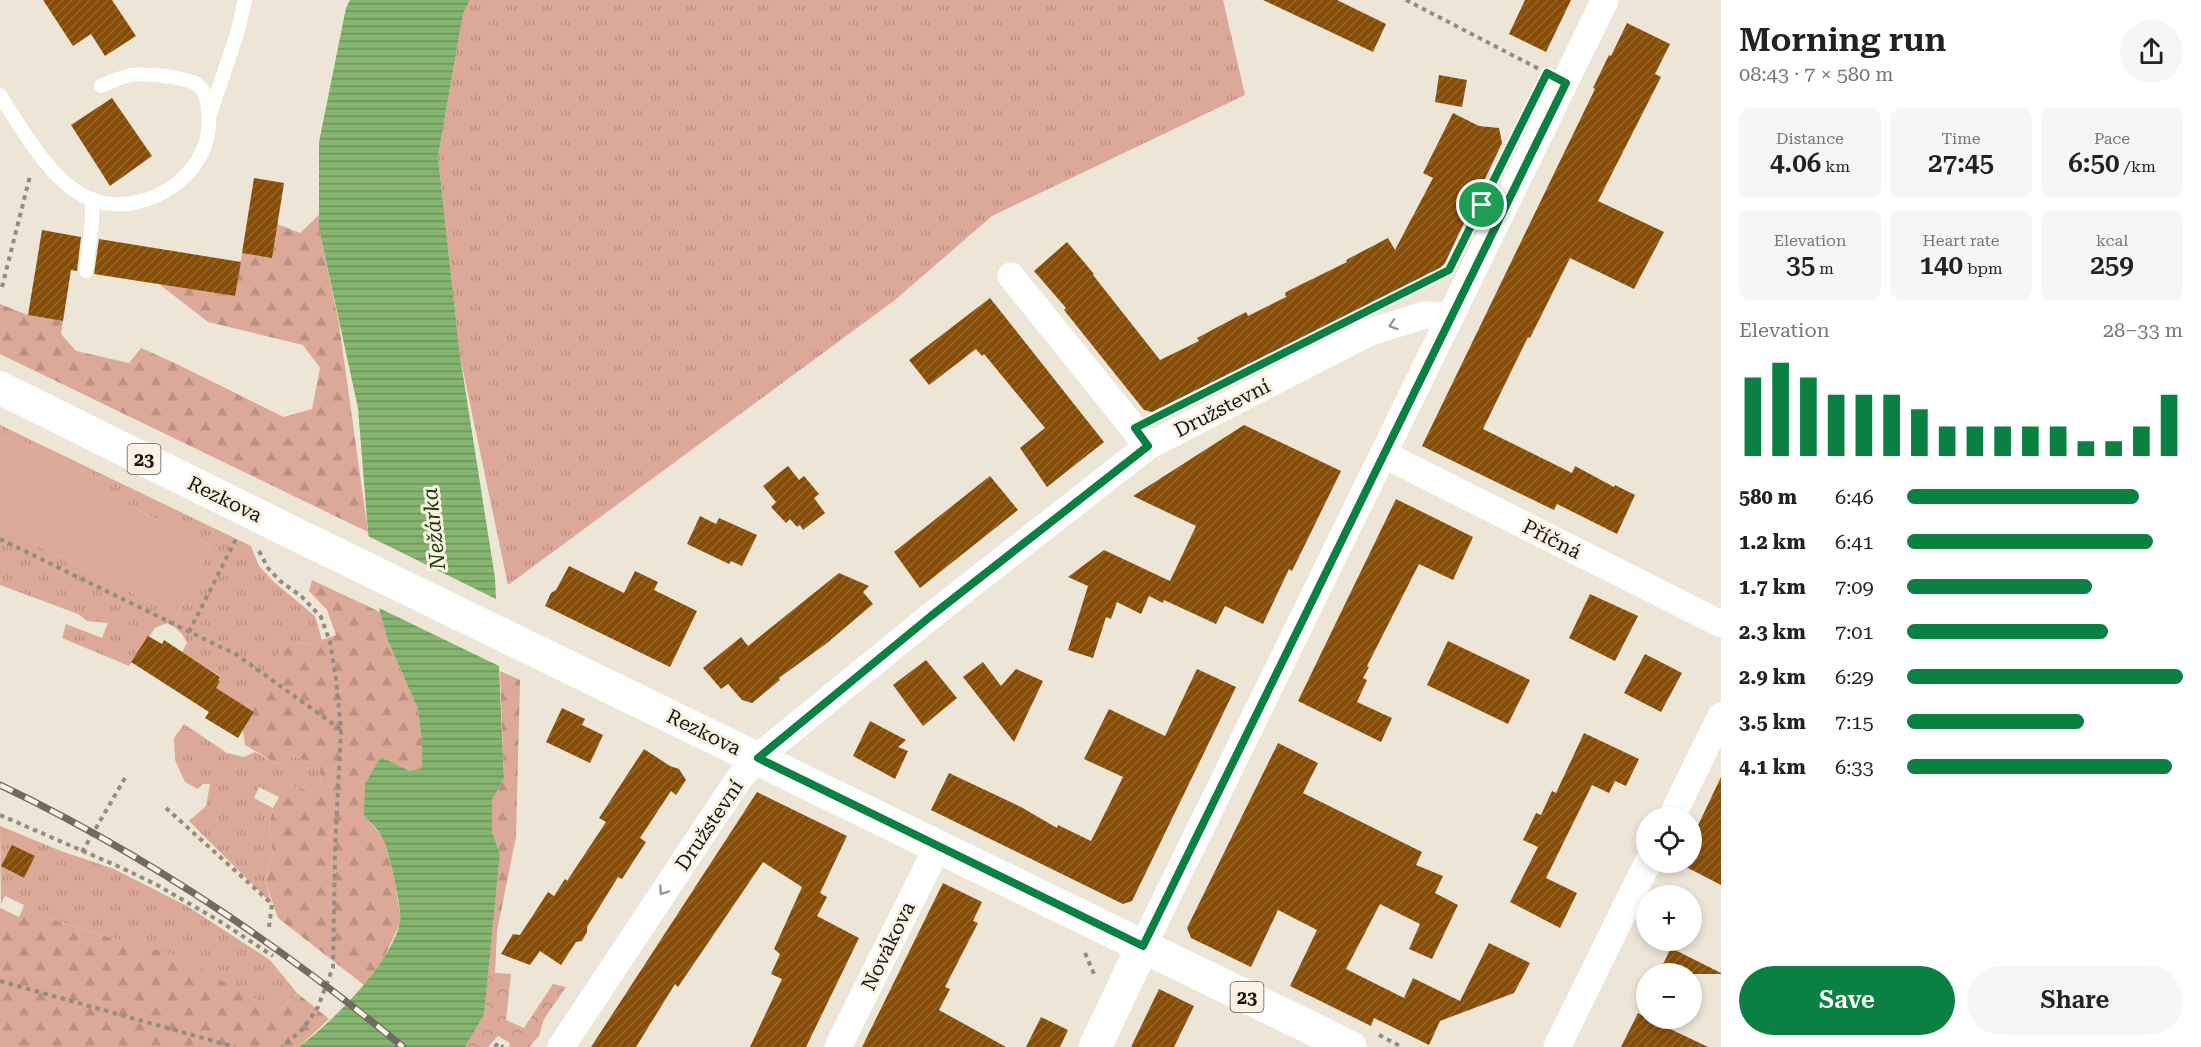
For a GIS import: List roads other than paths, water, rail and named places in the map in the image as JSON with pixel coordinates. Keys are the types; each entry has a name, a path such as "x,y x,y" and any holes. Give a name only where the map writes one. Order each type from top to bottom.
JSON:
{"main road":[{"name":"Rezkova","path":"0,388 1350,1047"},
{"path":"1095,1047 1143,946"}],"street":[{"path":"1143,946 1605,0"},
{"path":"1011,276 1148,446"},
{"name":"Družstevní","path":"561,1047 738,780 758,758 931,616 1148,446 1370,332 1425,315 1450,317"},
{"name":"Příčná","path":"1383,454 1721,624"},
{"path":"1676,807 1721,716"},
{"name":"Novákova","path":"838,1047 938,846"},
{"path":"1557,1047 1643,873"}],"lane":[{"path":"209,116 237,34 244,0"},
{"path":"0,95 36,152 63,180 92,199 115,204 135,204 157,197 178,183 196,162 208,138 209,116 206,96 197,84 168,76 131,75 101,86"},
{"path":"86,271 92,221 92,199"}],"water":[{"name":"Nežárka","path":"350,0 470,0 463,14 438,157 460,356 495,578 504,778 492,800 492,831 500,854 484,1015 465,1047 299,1047 359,991 384,957 394,940 400,923 397,894 385,843 378,831 364,816 365,784 381,757 410,771 422,768 418,709 388,641 380,612 368,532 358,408 319,229 319,142 346,8"}],"railway":[{"path":"0,785 107,841 210,904 309,973 403,1047"}]}
